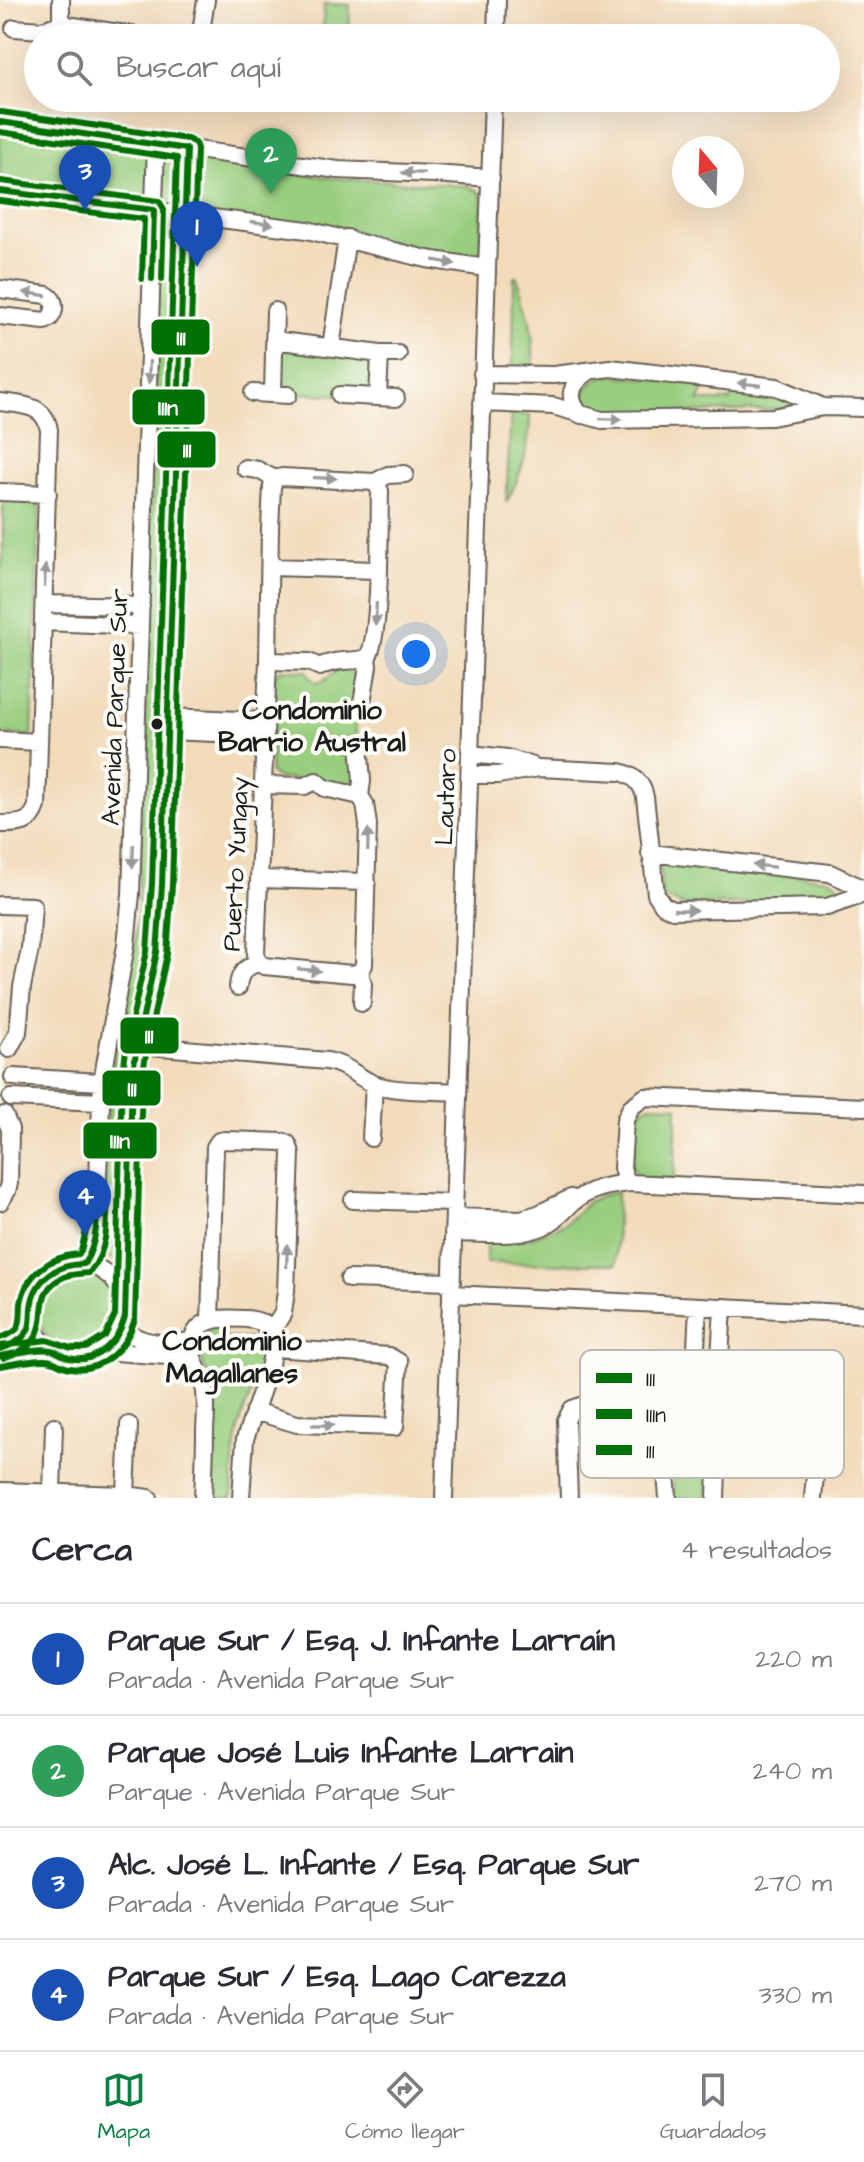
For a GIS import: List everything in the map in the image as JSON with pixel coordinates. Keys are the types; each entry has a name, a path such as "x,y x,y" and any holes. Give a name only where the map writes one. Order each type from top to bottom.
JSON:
{"street":[{"path":"60,24 63,23 59,14 61,0"},
{"path":"203,24 206,0"},
{"path":"496,24 497,0"},
{"path":"14,28 24,29"},
{"name":"Lautaro","path":"444,1498 493,112"},
{"path":"0,122 338,170 491,178"},
{"name":"Avenida Parque Sur","path":"84,1264 91,1255 96,1236 102,1082 129,922 156,145"},
{"name":"Avenida Parque Sur","path":"125,1304 131,1091 137,1045 159,939 187,149"},
{"path":"0,191 307,230 427,259 486,268"},
{"path":"331,347 347,238"},
{"path":"0,289 47,295 55,306 52,315 45,321 0,316"},
{"path":"253,393 281,394 274,340 275,311"},
{"path":"274,340 398,354"},
{"path":"378,397 380,354"},
{"path":"482,374 554,375 610,368 777,387 823,407"},
{"path":"581,415 573,406 572,388 576,380 588,372"},
{"path":"340,395 396,398"},
{"path":"0,402 30,406 42,412 49,424 38,799 30,819 21,824 0,824"},
{"path":"482,403 553,406 602,420 756,417 823,407 864,408"},
{"path":"245,468 258,470 275,479 375,482 388,475 405,474"},
{"name":"Puerto Yungay","path":"238,987 243,970 258,962 270,528 275,479"},
{"path":"268,661 309,662 320,667 333,661 367,658 372,651 376,628 380,491 375,482"},
{"path":"0,492 48,494"},
{"path":"270,567 378,570"},
{"path":"44,604 141,606"},
{"path":"44,622 140,626"},
{"path":"362,703 367,658"},
{"path":"167,724 265,728"},
{"path":"0,740 39,742"},
{"path":"359,743 360,796 368,816 364,965 360,972 362,1003"},
{"path":"471,754 507,758 539,768"},
{"path":"470,775 498,775 539,768 620,772 637,780 645,797 656,894 663,905 673,910 827,907 864,891"},
{"path":"263,785 305,786 316,781 325,788 360,796"},
{"path":"650,853 830,873 864,891"},
{"path":"841,877 844,891 841,903"},
{"path":"259,879 367,882"},
{"path":"0,905 33,906 18,1032 4,1045 13,1058 13,1077 11,1098 2,1117 10,1129 9,1183 0,1202"},
{"path":"258,962 264,966 352,974 360,972"},
{"path":"137,1045 327,1061 345,1066 374,1084 458,1092"},
{"path":"13,1077 102,1082"},
{"path":"371,1138 374,1084"},
{"path":"630,1183 625,1178 622,1163 627,1113 645,1097 864,1107"},
{"path":"11,1098 101,1102"},
{"path":"210,1321 215,1147 219,1141 225,1140 284,1142 291,1153 285,1304 273,1339 269,1369 245,1439 241,1498"},
{"path":"454,1218 530,1217 572,1197 622,1163"},
{"path":"353,1200 527,1232 553,1222 591,1191 612,1185 630,1183 864,1194"},
{"path":"0,1349 27,1331 33,1296 42,1281 61,1267 84,1264 102,1270 122,1292 125,1304 124,1323 116,1339 103,1351 86,1358 73,1358 50,1349 36,1334 31,1320"},
{"path":"349,1279 698,1306 864,1314"},
{"path":"696,1350 698,1306"},
{"path":"720,1350 723,1307"},
{"path":"203,1498 206,1400 193,1358 192,1341 199,1328 210,1321 224,1318 255,1320 266,1325 273,1339"},
{"path":"124,1323 132,1335 142,1340 192,1341"},
{"path":"254,1411 297,1424 395,1427 397,1359 273,1339"},
{"path":"0,1356 50,1349"},
{"path":"103,1351 193,1358"},
{"path":"569,1498 566,1425 568,1414 580,1405"},
{"path":"126,1495 129,1425"},
{"path":"52,1492 54,1426"},
{"path":"666,1478 668,1498"},
{"path":"715,1478 716,1498"},
{"path":"813,1498 814,1478"},
{"path":"0,1491 149,1498"}],"green space":[{"path":"324,4 350,5 349,24 323,24"},
{"path":"0,133 331,178 468,186 482,196 481,250 472,257 459,257 0,185"},
{"path":"164,218 173,218 176,224 156,858 119,1262 103,1254 108,1108 118,1025 135,947 139,888 160,222"},
{"path":"514,277 517,277 530,322 533,367 513,367"},
{"path":"279,344 378,357 375,397 276,392"},
{"path":"608,375 707,384 698,401 729,401 737,388 780,393 792,400 792,405 785,409 608,416 591,409 585,392 592,383"},
{"path":"511,412 530,416 524,461 506,503"},
{"path":"3,499 39,501 32,736 0,734"},
{"path":"341,667 363,669 356,726 356,783 342,785 277,778 270,773 274,676 281,669 307,671 319,683"},
{"path":"664,861 830,879 838,885 839,896 835,900 684,906 662,897 660,864"},
{"path":"651,1105 677,1106 674,1179 643,1179 632,1168 633,1122 641,1110"},
{"path":"617,1192 616,1264 486,1263 486,1238 531,1238 565,1224 589,1201"},
{"path":"78,1271 93,1274 106,1283 115,1296 118,1311 115,1326 106,1339 93,1348 78,1351 63,1348 50,1339 41,1326 38,1311 41,1296 50,1283 63,1274"},
{"path":"224,1326 224,1338 252,1339 254,1328 257,1329 264,1335 267,1346 239,1427 232,1498 210,1498 214,1395 199,1351 200,1342 209,1329"},
{"path":"673,1478 708,1478 707,1498 674,1498"}],"transit line":[{"name":"111","path":"1,112 188,139 195,143 197,149 172,885 167,954 142,1080 135,1319 119,1349 93,1367 70,1368 49,1360 1,1366"},
{"name":"I11","path":"0,122 187,149 162,885 157,952 132,1079 125,1317 112,1342 89,1358 69,1358 45,1349 0,1356"},
{"name":"I11n","path":"0,132 177,158 152,884 147,951 122,1079 115,1315 105,1336 86,1348 71,1348 47,1340 0,1346"},
{"name":"111","path":"1,181 159,201 164,209 162,279"},
{"name":"I11","path":"0,191 154,210 152,279"},
{"name":"I11n","path":"0,201 144,219 142,279"},
{"name":"111","path":"0,1338 19,1326 23,1294 33,1276 49,1263 81,1251 87,1227 87,1188"},
{"name":"I11","path":"0,1349 15,1343 27,1332 33,1298 42,1281 56,1270 84,1264 95,1237 97,1188"},
{"name":"I11n","path":"3,1358 17,1353 35,1338 48,1289 67,1276 89,1273 96,1264 106,1233 107,1188"}],"place":[{"name":"Parque José Luis Infante Larrain","path":"271,194"},
{"name":"Alc. José L. Infante / Esq. Parque Sur","path":"85,211"},
{"name":"Parque Sur / Esq. J. Infante Larraín","path":"197,267"},
{"name":"Parque Sur / Esq. Lago Carezza","path":"85,1236"}],"district":[{"name":"Condominio Barrio Austral","path":"312,725"},
{"name":"Condominio Magallanes","path":"232,1356"}]}
